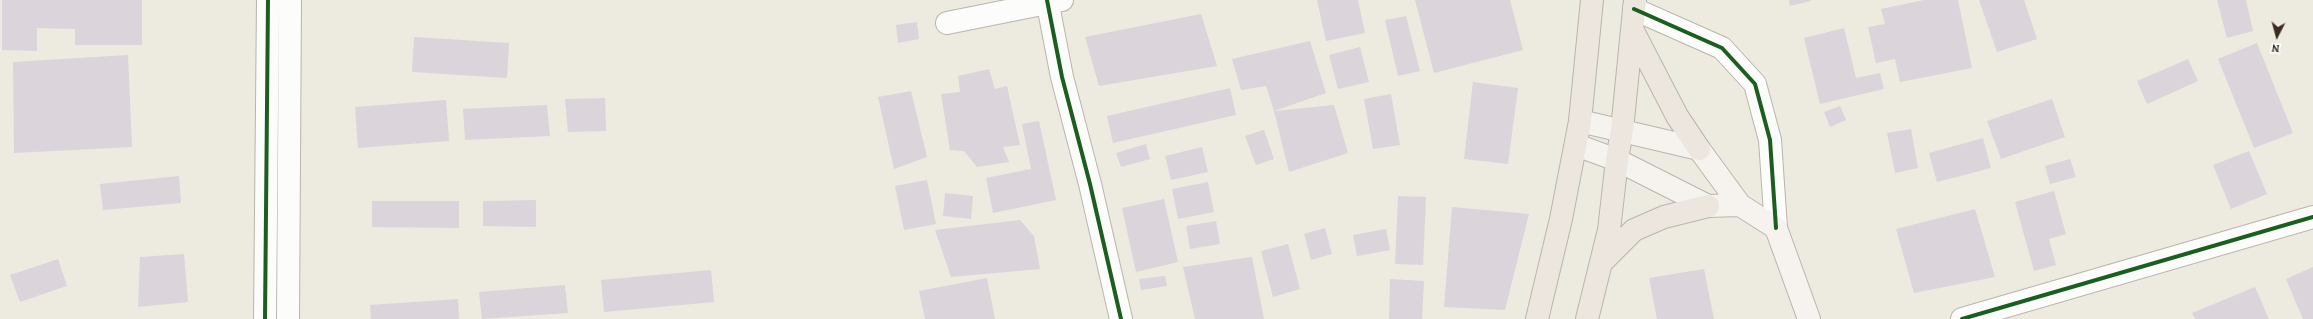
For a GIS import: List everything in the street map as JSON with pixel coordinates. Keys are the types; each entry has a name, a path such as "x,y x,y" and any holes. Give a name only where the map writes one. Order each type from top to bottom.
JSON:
{"main road":[{"path":"1537,319 1580,122 1592,0"},
{"path":"1587,319 1609,230 1633,31 1634,5"},
{"path":"1633,31 1677,116 1699,149 1740,204 1776,228 1809,319"},
{"path":"1580,122 1622,130 1699,149"},
{"path":"1576,145 1617,160 1708,206"},
{"path":"1601,263 1634,230 1664,217 1708,206 1740,204"}],"street":[{"path":"265,319 268,0"},
{"path":"288,319 290,0"},
{"path":"946,23 1052,1 1062,77 1090,184 1121,319"},
{"path":"1634,5 1722,48 1755,84 1770,140 1776,228"},
{"path":"1962,319 2313,217"}],"building":[{"path":"2,0 142,0 142,45 75,45 75,29 37,28 37,51 2,50"},
{"path":"1317,0 1358,0 1365,33 1326,41"},
{"path":"1415,0 1510,0 1523,50 1434,73"},
{"path":"1789,0 1811,0 1811,1 1790,6"},
{"path":"1924,0 1958,0 1972,68 1900,82 1895,59 1876,63 1868,27 1885,24 1881,9"},
{"path":"1979,0 2024,0 2037,39 1997,52"},
{"path":"2217,0 2246,0 2253,31 2227,38"},
{"path":"1201,14 1217,66 1099,86 1085,37"},
{"path":"1406,16 1420,71 1398,76 1385,20"},
{"path":"917,22 919,39 898,43 896,25"},
{"path":"1844,28 1856,78 1880,73 1884,89 1820,104 1804,38"},
{"path":"414,37 509,43 507,78 412,72"},
{"path":"1310,41 1326,93 1274,111 1266,86 1241,90 1232,59"},
{"path":"2257,43 2293,133 2254,148 2218,59"},
{"path":"1360,47 1369,82 1338,89 1329,55"},
{"path":"128,55 132,147 14,153 13,62"},
{"path":"2188,59 2198,81 2147,104 2137,81"},
{"path":"989,69 995,89 1007,86 1020,145 1003,147 1009,162 977,167 964,151 950,150 941,94 960,92 958,76"},
{"path":"1473,82 1518,88 1508,164 1464,159"},
{"path":"1230,88 1236,115 1113,143 1107,116"},
{"path":"911,91 927,157 894,169 878,97"},
{"path":"1391,94 1400,145 1373,149 1364,99"},
{"path":"605,98 606,131 568,132 565,99"},
{"path":"2052,99 2065,137 2001,159 1987,121"},
{"path":"446,100 449,141 358,148 355,107"},
{"path":"547,105 550,136 465,140 463,109"},
{"path":"1334,105 1348,153 1289,172 1274,111"},
{"path":"1840,106 1846,120 1830,127 1824,112"},
{"path":"1039,121 1056,200 993,213 986,178 1031,169 1022,124"},
{"path":"1911,129 1918,168 1895,173 1887,133"},
{"path":"1264,130 1274,159 1256,165 1245,136"},
{"path":"1983,138 1991,168 1937,182 1929,153"},
{"path":"1146,144 1150,159 1121,167 1116,153"},
{"path":"1202,147 1208,172 1171,180 1165,156"},
{"path":"2249,151 2267,194 2231,209 2213,165"},
{"path":"2070,159 2076,177 2050,184 2045,166"},
{"path":"179,176 181,203 103,210 100,184"},
{"path":"927,180 936,224 904,230 895,186"},
{"path":"1208,182 1214,212 1178,219 1172,189"},
{"path":"2054,191 2066,234 2049,239 2056,265 2034,271 2015,202"},
{"path":"945,193 973,196 971,219 943,216"},
{"path":"1398,196 1426,197 1423,265 1395,264"},
{"path":"1164,199 1178,262 1136,272 1122,208"},
{"path":"536,200 536,227 483,226 483,201"},
{"path":"372,201 459,201 459,228 372,227"},
{"path":"1452,207 1529,214 1505,310 1444,307"},
{"path":"1975,209 1995,277 1914,293 1896,229"},
{"path":"1020,220 1034,236 1040,269 951,277 935,230"},
{"path":"1216,221 1220,244 1190,249 1186,226"},
{"path":"1325,228 1332,254 1311,260 1304,234"},
{"path":"1386,229 1390,250 1357,256 1353,235"},
{"path":"1288,244 1300,289 1273,297 1261,251"},
{"path":"184,254 188,302 138,307 140,257"},
{"path":"1252,257 1264,319 1195,319 1183,267"},
{"path":"58,259 67,286 20,302 10,275"},
{"path":"2313,267 2313,319 2303,319 2286,279"},
{"path":"1704,269 1714,319 1657,319 1649,278"},
{"path":"711,270 714,302 604,312 601,280"},
{"path":"1165,276 1167,286 1141,290 1139,279"},
{"path":"987,278 995,319 925,319 919,291"},
{"path":"1390,279 1424,281 1422,319 1389,319"},
{"path":"565,285 568,313 482,319 479,292"},
{"path":"2255,287 2269,319 2195,319 2192,313"},
{"path":"458,299 459,319 371,319 370,305"}],"cycle path":[{"path":"265,319 268,0"},
{"path":"1047,0 1062,77 1090,184 1121,319"},
{"path":"1634,9 1722,48 1755,84 1770,140 1776,228"},
{"path":"1962,319 2313,217"}]}
